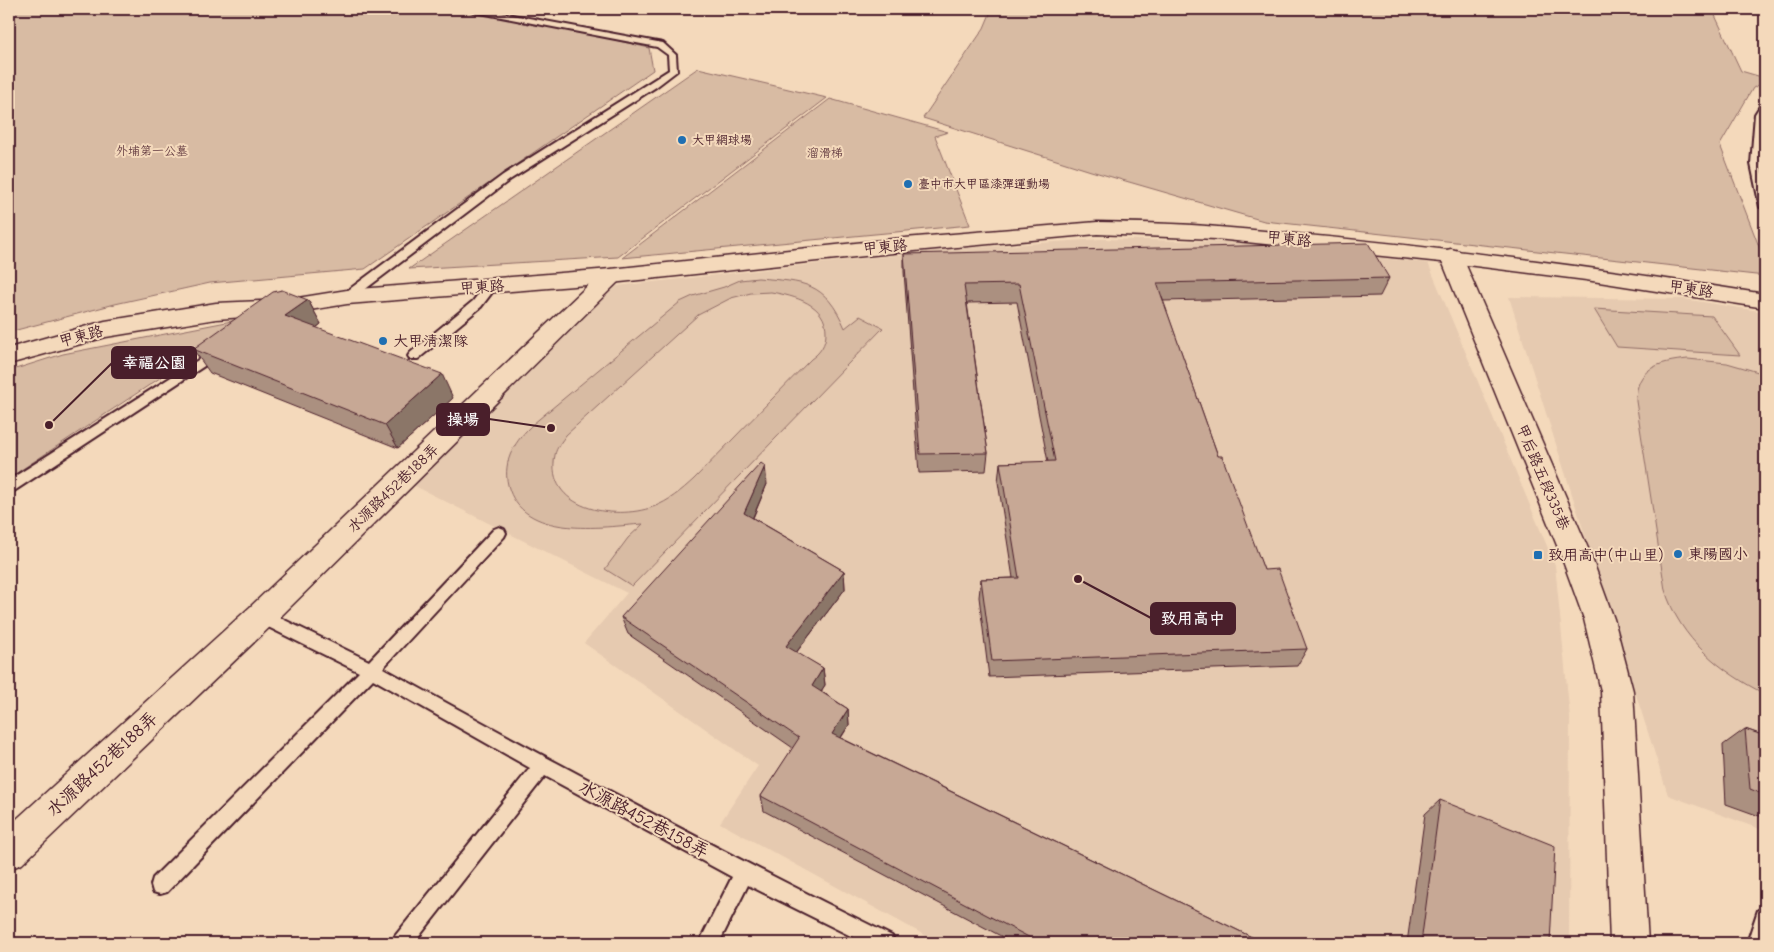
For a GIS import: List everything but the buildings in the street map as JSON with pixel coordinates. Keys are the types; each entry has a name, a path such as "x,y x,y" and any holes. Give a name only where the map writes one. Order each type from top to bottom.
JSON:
{"street":[{"name":"甲東路","path":"9,356 105,328 216,311 285,307 347,297 611,276 893,246 1097,228 1216,233 1452,256 1586,273 1765,301"},
{"name":"甲后路五段335巷","path":"1452,256 1575,553 1601,628 1617,692 1629,943"},
{"name":"水源路452巷188弄","path":"9,851 261,616 611,276"}],"lane":[{"path":"347,297 506,176 653,86 672,71 675,61 671,51 660,45 470,9"},
{"path":"1765,105 1760,114 1756,164 1765,207"},
{"path":"414,356 477,304 491,286"},
{"path":"260,324 285,307"},
{"path":"9,488 226,346"},
{"path":"160,885 371,670 499,533"},
{"path":"261,616 371,670"},
{"name":"水源路452巷158弄","path":"371,670 543,766 744,872 885,943"},
{"path":"402,943 543,766"},
{"path":"709,943 744,872"},
{"path":"1757,943 1765,917"}],"shaded area":[{"path":"1101,239 1233,242 1428,263 1555,565 1570,718 1569,943 939,943 720,823 758,766 584,643 627,593 409,483 617,286 951,249"},
{"name":"東陽國小","path":"1509,297 1684,299 1765,312 1765,831 1668,795"}],"green space":[{"name":"外埔第一公墓","path":"9,9 464,9 560,27 649,48 653,70 365,269 210,283 115,304 9,332"},
{"path":"992,9 1712,9 1741,71 1765,78 1765,82 1753,88 1720,145 1765,262 1765,276 1264,221 1091,171 923,118 984,28"},
{"path":"698,68 827,98 618,257 409,269"},
{"name":"溜滑梯","path":"830,99 948,132 935,136 970,225 622,258"},
{"path":"758,278 800,283 821,293 829,301 845,328 860,316 883,328 632,586 605,569 628,538 643,524 606,527 565,526 546,522 529,515 516,503 508,485 507,467 509,459 516,444 533,424 680,302 740,280","holes":["771,292 799,299 815,308 825,323 826,337 824,344 817,354 694,479 670,499 659,505 637,511 602,511 585,506 571,499 560,488 554,473 555,455 566,435 698,315 731,298 751,293"]},
{"path":"1594,309 1712,316 1740,355 1617,347"},
{"path":"252,317 9,478 9,371 63,354"},
{"path":"1688,359 1727,363 1765,374 1765,694 1733,675 1704,652 1681,624 1665,590 1636,401 1637,390 1640,381 1651,369 1667,362"}],"place":[{"name":"大甲網球場","path":"682,140"},
{"name":"臺中市大甲區漆彈運動場","path":"908,184"},
{"name":"大甲清潔隊","path":"383,341"},
{"name":"幸福公園","path":"49,425"},
{"name":"操場","path":"551,428"},
{"name":"東陽國小","path":"1678,554"},
{"name":"致用高中(中山里)","path":"1538,555"},
{"name":"致用高中","path":"1078,579"}]}
